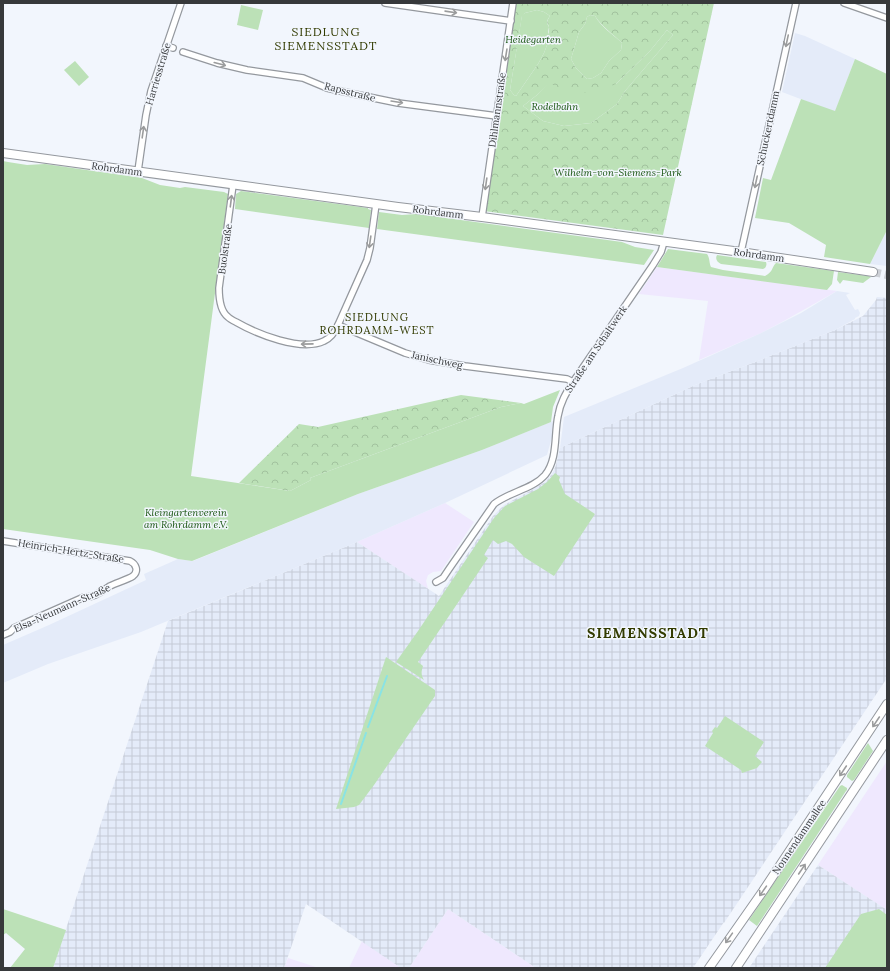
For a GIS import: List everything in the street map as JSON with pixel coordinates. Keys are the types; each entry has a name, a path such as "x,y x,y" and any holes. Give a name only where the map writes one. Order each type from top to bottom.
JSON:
{"main road":[{"name":"Rohrdamm","path":"3,153 741,252 873,272"},
{"name":"Nonnendammallee","path":"709,968 767,885 887,704"},
{"name":"Nonnendammallee","path":"736,968 887,740"}],"street":[{"name":"Harriesstraße","path":"138,171 146,112 151,92 181,3"},
{"path":"385,3 511,21"},
{"name":"Dihlmannstraße","path":"482,217 513,3"},
{"name":"Schuckertdamm","path":"741,252 796,3"},
{"path":"844,3 887,18"},
{"path":"166,46 173,48"},
{"name":"Rapsstraße","path":"183,52 216,63 247,70 303,78 327,88 359,96 412,105 497,116"},
{"name":"Buolstraße","path":"233,185 219,288 220,300 228,317 245,327 266,336 297,344 310,344 324,341 333,334 338,325"},
{"path":"338,325 367,260 376,204"},
{"name":"Straße am Schaltwerk","path":"436,582 443,578 449,570 494,504 539,480 548,470 554,453 557,424 563,398 653,265 661,252 664,242"},
{"name":"Janischweg","path":"338,325 417,358 465,366 568,379 573,382"},
{"name":"Heinrich-Hertz-Straße","path":"3,541 130,561 134,562 136,566"},
{"name":"Elsa-Neumann-Straße","path":"3,635 10,632 14,628 84,597 89,598 133,576 136,571 136,566"}],"shaded area":[{"path":"795,33 805,36 855,59 835,112 782,92"},
{"path":"887,230 887,266 870,264"},
{"path":"657,267 837,291 759,334 699,360 708,301 639,294"},
{"path":"837,291 850,293 846,295 855,310 858,309 860,313 859,316 835,330 695,385 560,448 564,417 683,368 759,334 801,313"},
{"path":"877,297 887,298 887,678 693,968 536,968 448,909 409,968 401,968 306,904 284,968 53,968 168,621 357,542 439,596 493,516 504,505 545,482 549,478 556,465 560,448 695,385 835,330 863,316"},
{"path":"553,421 552,437 547,455 357,542 141,632 48,664 3,683 3,645 146,580 144,574 178,559 193,561 358,494 482,450"},
{"path":"445,503 474,522 441,571 433,572 428,575 426,581 428,589 357,542"},
{"path":"887,761 887,910 818,865"},
{"path":"818,865 887,910 887,968 749,968"},
{"path":"448,909 536,968 409,968"},
{"path":"362,941 401,968 349,968"},
{"path":"288,958 319,968 284,968"}],"green space":[{"name":"Wilhelm-von-Siemens-Park","path":"516,3 714,3 663,235 484,211","holes":["537,10 550,16 547,23 549,28 548,36 550,37 538,64 516,96 510,90 522,16 525,13","590,15 595,16 604,27 622,43 621,50 609,61 601,73 593,78 587,79 576,68 571,59 579,32 585,24 587,17","667,30 673,35 625,91 617,104 591,123 564,126 543,121 523,106 550,83 570,94 593,92 616,84 650,51"]},
{"path":"241,5 263,10 258,30 237,25"},
{"name":"Heidegarten","path":"537,10 550,16 547,22 550,37 538,64 516,96 510,90 522,15"},
{"path":"590,15 595,16 604,27 622,43 621,50 609,61 601,73 593,78 587,79 576,68 571,59 579,32 585,24 587,17"},
{"name":"Rodelbahn","path":"667,30 673,35 625,91 617,104 591,123 564,126 543,121 523,106 550,82 616,84 650,51"},
{"path":"855,59 887,74 887,230 870,264 824,257 826,245 789,223 755,218 763,178 771,180 801,99 835,111"},
{"path":"75,61 89,77 79,86 64,70"},
{"name":"Kleingartenverein am Rohrdamm e.V.","path":"3,161 27,165 45,164 142,178 160,185 224,192 228,194 191,476 290,491 311,480 310,478 501,407 521,403 524,404 560,390 553,407 551,422 482,450 358,494 192,561 178,559 150,550 3,529"},
{"path":"241,191 368,208 371,210 369,228 235,209 236,194"},
{"path":"379,212 402,215 417,214 622,242 635,247 654,250 644,265 377,229"},
{"path":"668,249 707,254 711,267 765,276 770,273 776,263 834,271 832,284 827,290 657,267"},
{"path":"717,255 766,262 766,265 763,269 721,264 716,258"},
{"path":"838,272 871,277 863,283 843,280 840,284 837,280"},
{"path":"461,395 521,403 501,407 310,478 311,480 290,491 239,483 299,424 318,427"},
{"path":"555,473 560,477 559,480 565,494 595,514 554,576 524,557 512,544 506,541 498,544 493,540 484,555 488,558 418,662 423,666 422,677 424,680 396,662 494,518 505,506 538,489"},
{"path":"386,657 435,690 435,696 359,805 336,809"},
{"path":"725,716 764,742 755,756 762,762 757,768 742,773 741,770 705,746 713,733 712,731 715,727 717,728"},
{"path":"868,743 873,751 852,781 847,777 847,775"},
{"path":"842,785 847,788 847,790 757,926 749,920"},
{"path":"3,909 66,930 53,968 10,968 25,949 6,933 3,935"},
{"path":"879,909 887,915 887,968 825,968 861,914"}],"waterway":[{"path":"368,727 387,676"},
{"path":"341,804 366,733"}],"tunnel":[{"path":"873,272 887,275"}],"district":[{"name":"SIEDLUNG SIEMENSSTADT","path":"326,38"},
{"name":"SIEDLUNG ROHRDAMM-WEST","path":"377,323"},
{"name":"SIEMENSSTADT","path":"648,633"}]}
